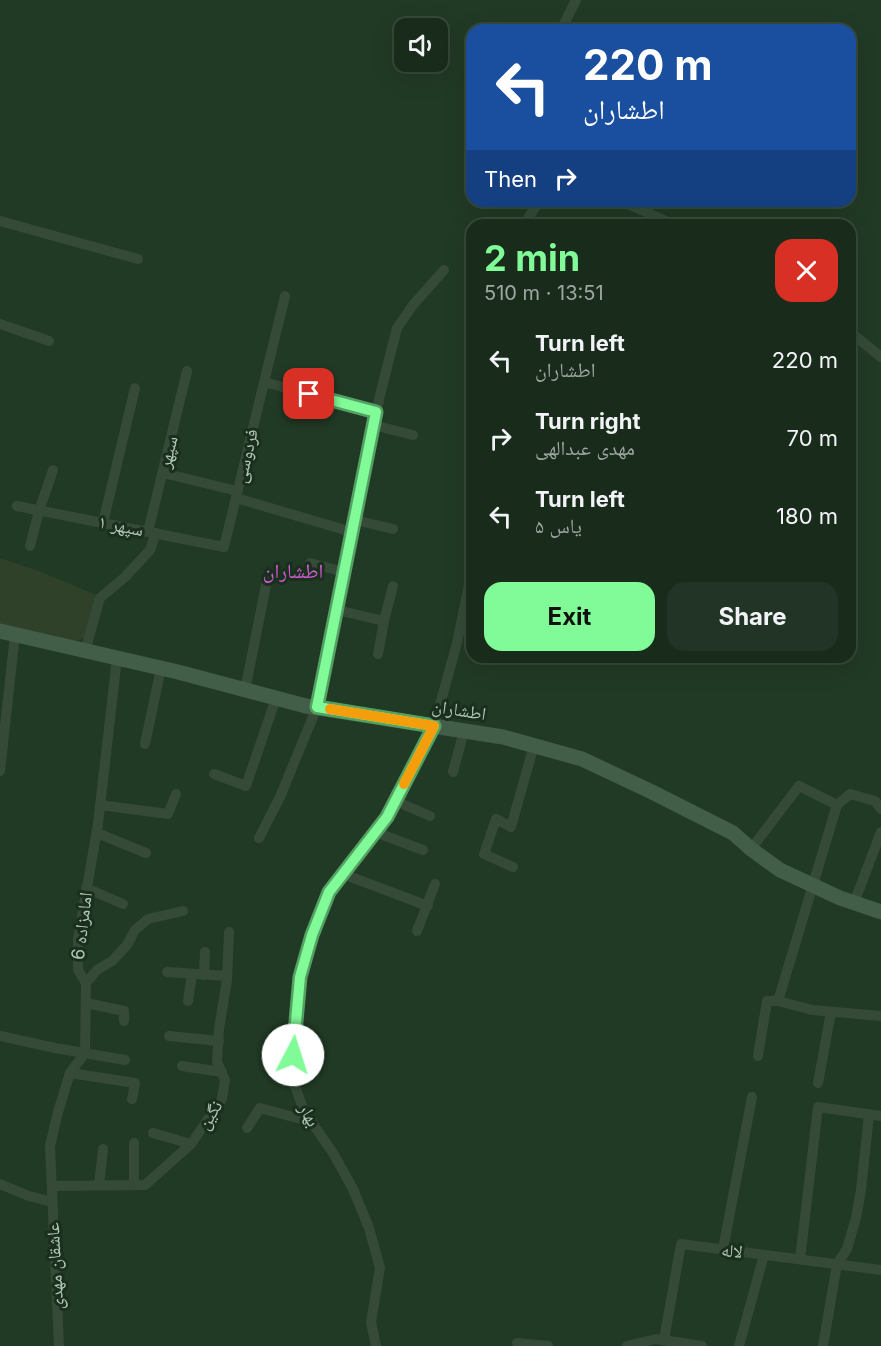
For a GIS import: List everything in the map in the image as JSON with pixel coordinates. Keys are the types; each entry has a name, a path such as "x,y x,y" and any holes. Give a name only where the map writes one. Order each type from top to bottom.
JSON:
{"street":[{"path":"564,24 576,0"},
{"path":"634,207 662,219"},
{"path":"0,221 138,259"},
{"path":"259,838 280,798 317,707 376,412 397,328 413,305 444,270"},
{"name":"فردوسی","path":"224,547 285,296"},
{"path":"0,324 49,341"},
{"path":"856,337 881,357"},
{"name":"سپهر","path":"85,651 100,598 125,577 150,550 163,473 187,372"},
{"path":"264,382 376,412"},
{"path":"103,523 135,388"},
{"path":"374,425 413,435"},
{"path":"30,546 53,470"},
{"path":"163,473 352,532"},
{"name":"سپهر ۱","path":"17,506 224,547"},
{"path":"355,520 393,529"},
{"path":"310,563 344,572"},
{"path":"245,690 267,580"},
{"path":"378,654 393,586"},
{"name":"بهار","path":"376,1346 371,1322 380,1268 369,1228 353,1189 333,1153 304,1111 291,1075 300,977 312,935 329,892 387,817 434,726 457,644 466,600"},
{"path":"337,610 384,621"},
{"path":"0,771 7,633"},
{"name":"اطشاران","path":"7,633 317,707 503,737 582,759 733,833 780,870 854,903 881,912"},
{"name":"امامزاده 6","path":"85,1053 86,982 78,970 78,939 97,833 117,658"},
{"path":"145,744 161,669"},
{"path":"214,774 246,786 276,698"},
{"path":"453,772 464,731"},
{"path":"513,867 484,854 496,819 510,827 534,746"},
{"path":"751,849 799,786 837,805"},
{"path":"100,805 168,814 176,794"},
{"path":"758,1056 772,1001 813,885 837,805 850,794 875,801 881,809"},
{"path":"395,801 430,816"},
{"path":"375,832 423,850"},
{"path":"854,903 881,832"},
{"path":"97,833 146,853"},
{"path":"343,874 428,906"},
{"path":"417,931 435,884"},
{"path":"87,888 123,904"},
{"path":"86,982 97,970 112,961 127,945 135,930 148,919 183,911"},
{"name":"نگین","path":"52,1186 145,1185 191,1144 222,1099 225,1080 217,1062 227,976 229,932"},
{"path":"204,975 205,952"},
{"path":"167,972 227,976"},
{"path":"188,1001 192,974"},
{"path":"772,1001 812,1010 881,1016"},
{"path":"86,1003 124,1011 124,1022"},
{"path":"818,1083 831,1012"},
{"path":"0,1036 124,1060"},
{"path":"169,1036 219,1041"},
{"path":"52,1186 50,1146 58,1112 70,1072 85,1053"},
{"path":"182,1066 222,1072"},
{"path":"70,1072 135,1083 132,1099"},
{"path":"723,1250 752,1097"},
{"path":"800,1259 818,1107 881,1116"},
{"path":"247,1128 260,1108 312,1122"},
{"path":"823,1346 837,1264 847,1249 856,1218 869,1115"},
{"path":"153,1133 191,1144"},
{"path":"134,1185 135,1143"},
{"path":"99,1185 103,1149"},
{"path":"0,1184 29,1196 52,1202"},
{"name":"عاشقان مهدی","path":"52,1186 59,1346"},
{"name":"لاله","path":"658,1342 681,1244 881,1270"},
{"path":"739,1346 764,1255"},
{"path":"627,1346 658,1342 702,1346"},
{"path":"517,1343 548,1346"}],"green space":[{"path":"0,558 96,595 86,636 77,642 0,624"}],"slow traffic":[{"path":"330,709 434,726 404,784"}],"district":[{"name":"اطشاران","path":"293,571"}],"route":[{"path":"293,1055 300,977 312,935 329,892 387,817 434,726 317,707 376,412 309,394"}]}
